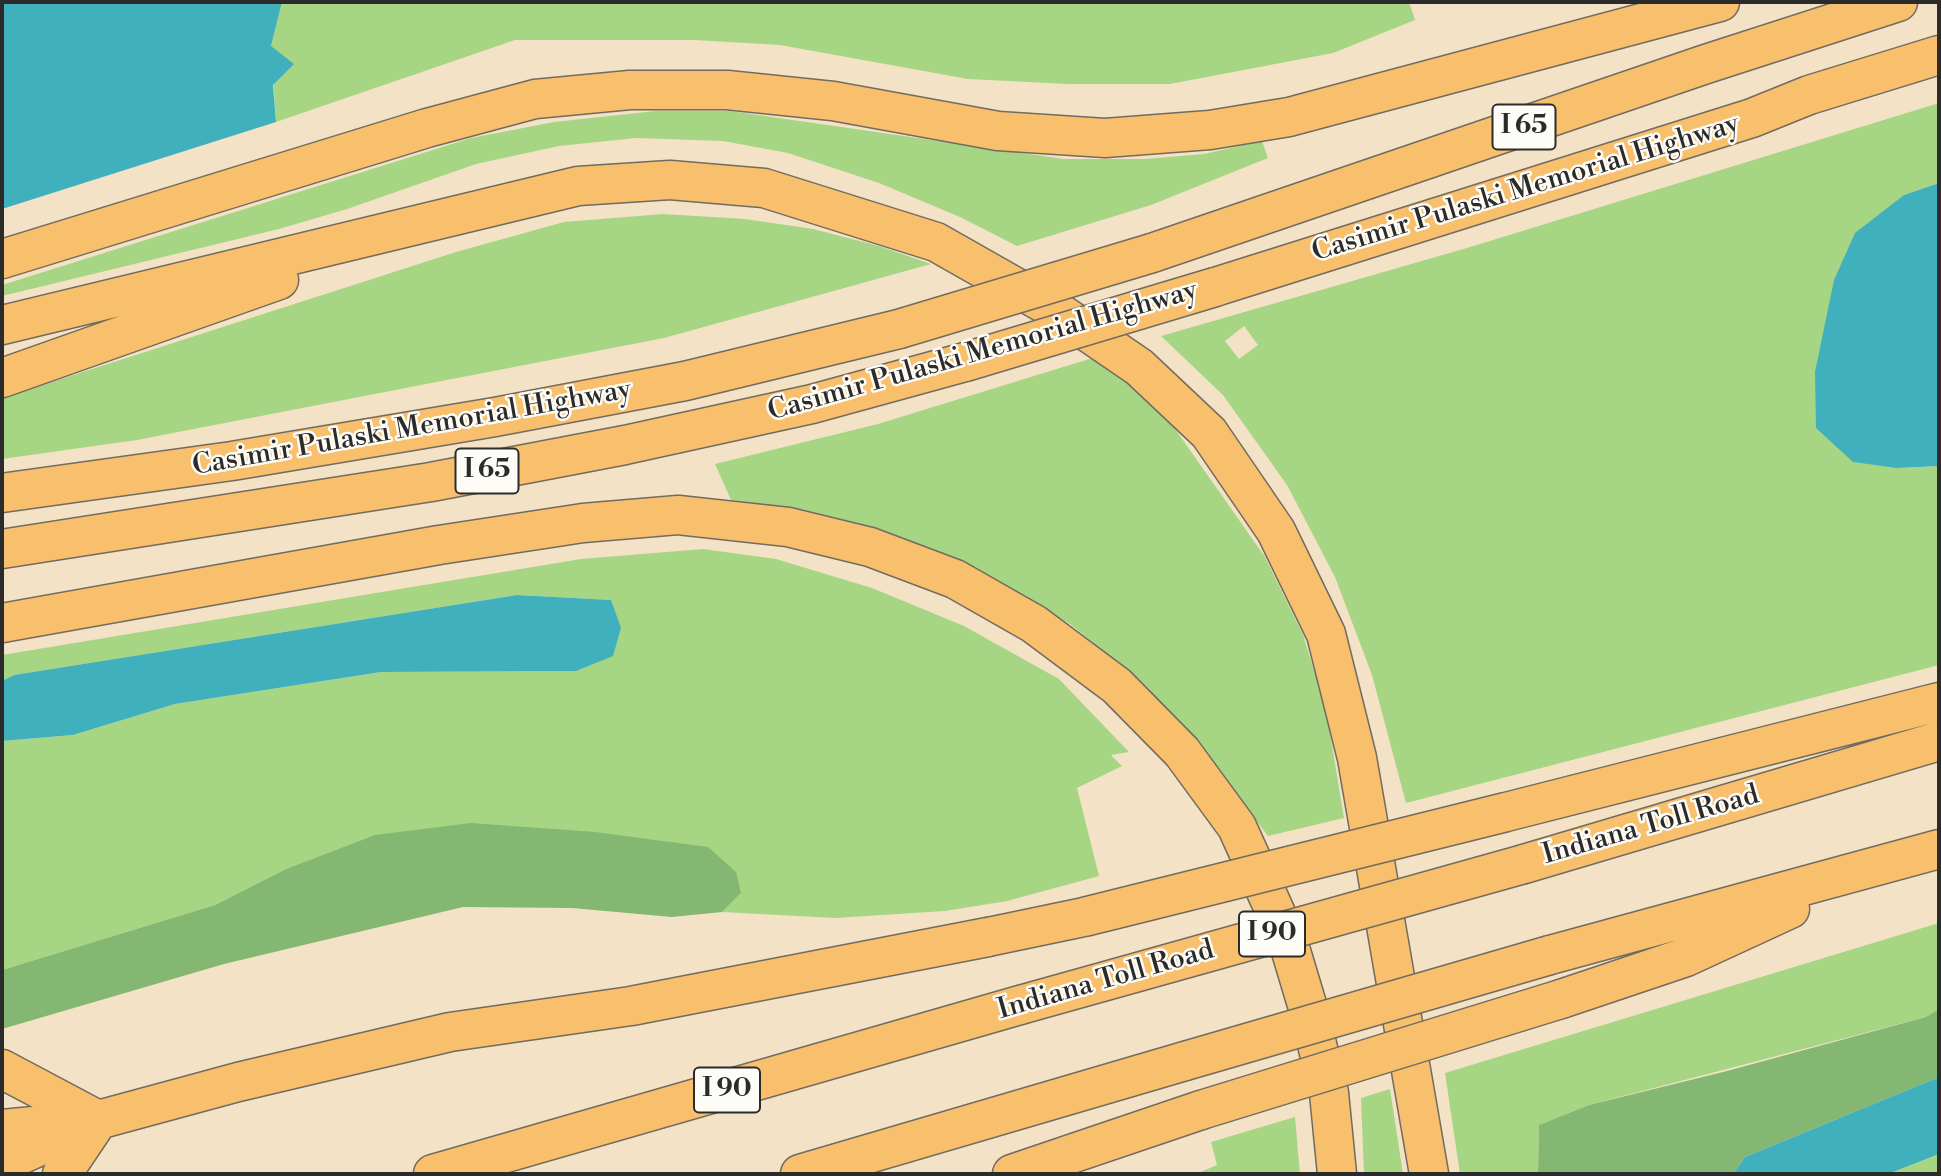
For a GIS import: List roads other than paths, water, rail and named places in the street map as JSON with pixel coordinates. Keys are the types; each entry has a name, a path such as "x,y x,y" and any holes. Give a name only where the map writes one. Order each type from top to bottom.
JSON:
{"highway":[{"path":"2,258 428,128 535,99 630,90 727,90 833,101 998,131 1105,138 1210,130 1289,117 1720,2"},
{"name":"Casimir Pulaski Memorial Highway","path":"2,493 232,461 495,417 685,381 899,329 1152,253 1706,64 1898,2"},
{"name":"Casimir Pulaski Memorial Highway","path":"2,549 431,482 625,445 812,404 965,362 1215,287 1739,122 1809,95 1939,55"},
{"path":"2,325 579,186 670,180 764,188 842,210 936,242 1054,309 1139,366 1209,433 1276,531 1326,634 1357,758 1429,1174"},
{"path":"2,378 486,207"},
{"path":"2,622 439,545 583,523 678,515 788,527 870,547 955,579 1034,624 1117,685 1182,752 1237,827 1287,939 1308,1008 1329,1093 1337,1174"},
{"path":"2,1163 98,1120 238,1082 450,1032 631,1006 1084,917 1939,702"},
{"name":"Indiana Toll Road","path":"433,1174 1020,1005 1524,864 1939,741"},
{"path":"800,1174 1550,955 1939,849"},
{"path":"1013,1174 1201,1110 1561,999 1686,957 1895,862"},
{"path":"2,1069 98,1120"},
{"path":"2,1098 98,1120"},
{"path":"2,1129 98,1120"},
{"path":"40,1174 98,1120"},
{"path":"62,1174 98,1120"}],"water":[{"path":"2,2 282,2 271,46 294,64 273,85 276,122 2,209"},
{"path":"1939,183 1939,466 1897,468 1853,462 1816,428 1815,372 1834,280 1855,233 1904,195"},
{"path":"517,595 611,600 621,628 613,656 576,671 381,672 175,704 73,735 2,741 2,681 14,675"},
{"path":"1939,1077 1939,1154 1888,1174 1733,1174 1745,1157"}]}
